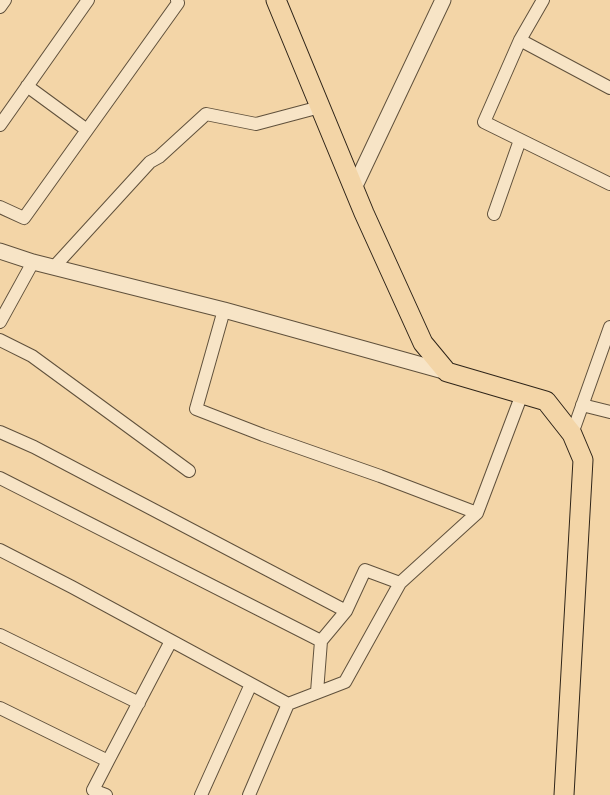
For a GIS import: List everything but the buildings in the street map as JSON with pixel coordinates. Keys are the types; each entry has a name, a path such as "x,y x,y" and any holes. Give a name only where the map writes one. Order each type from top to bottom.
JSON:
{"main road":[{"path":"276,0 354,188 423,343 446,372 546,401 572,434 583,460 564,795"}],"street":[{"path":"0,6 4,0"},
{"path":"0,125 88,0"},
{"path":"0,207 24,218 178,2 177,0"},
{"path":"354,188 444,0"},
{"path":"544,0 520,40 484,122 610,184"},
{"path":"520,40 610,88"},
{"path":"27,86 87,130"},
{"path":"54,267 150,162 159,158 206,114 256,124 320,107"},
{"path":"494,214 520,140"},
{"path":"0,252 33,262 224,310 446,372"},
{"path":"0,322 33,262"},
{"path":"224,310 196,409 477,513"},
{"path":"572,434 610,327"},
{"path":"0,340 32,356 189,471"},
{"path":"249,795 288,704 345,682 400,583 477,513 522,394"},
{"path":"582,405 610,412"},
{"path":"0,432 34,447 346,611"},
{"path":"0,478 321,642"},
{"path":"0,550 72,587 288,704"},
{"path":"317,692 321,642 346,611 365,570 400,583"},
{"path":"0,635 138,703"},
{"path":"106,795 94,790 171,641"},
{"path":"200,795 251,684"},
{"path":"0,708 108,761"}]}
